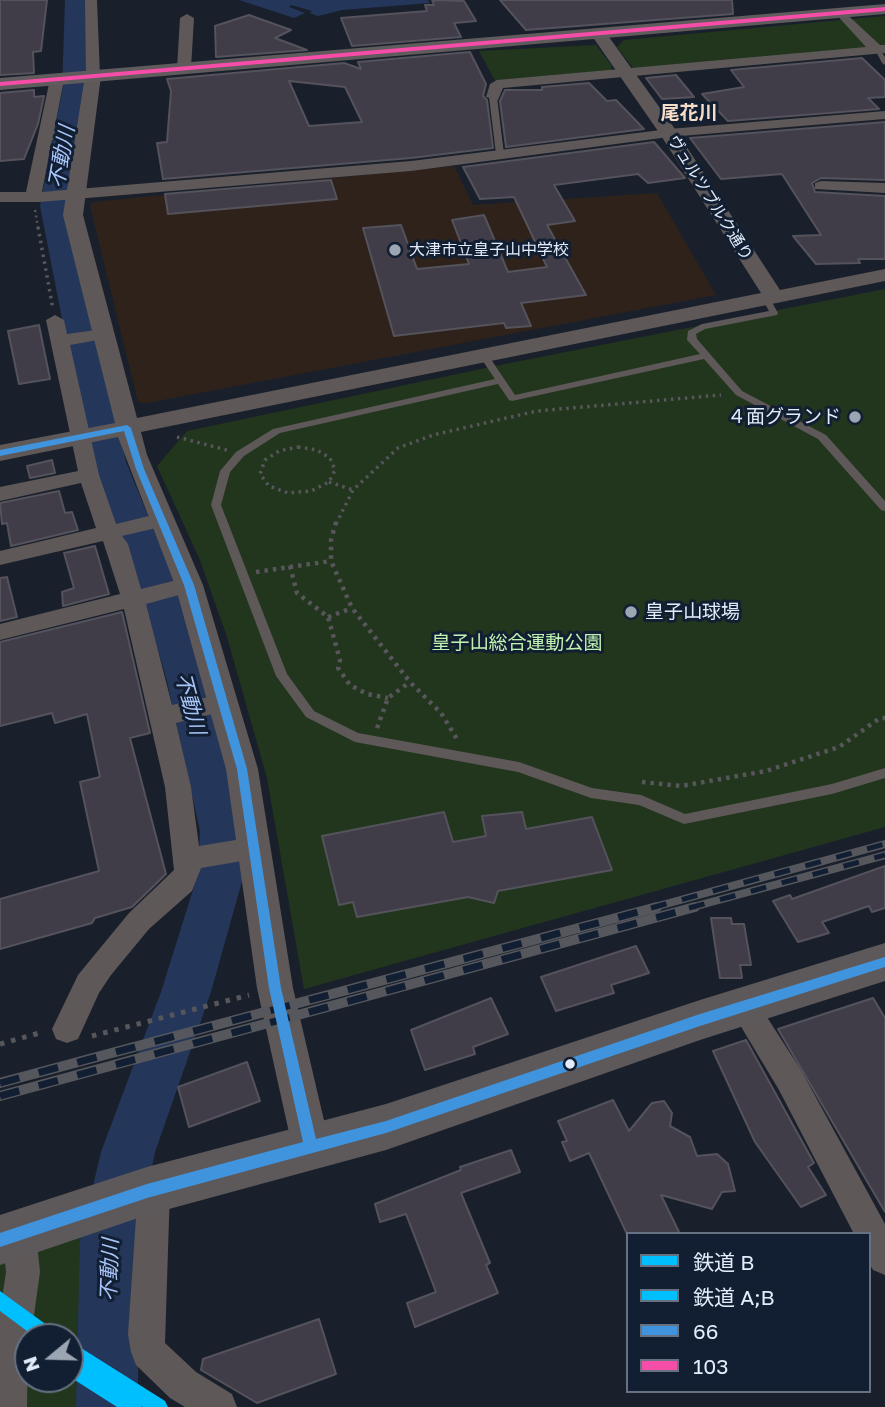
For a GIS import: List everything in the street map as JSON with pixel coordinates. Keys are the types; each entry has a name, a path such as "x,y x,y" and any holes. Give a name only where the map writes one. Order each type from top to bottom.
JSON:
{"main road":[{"path":"0,84 885,9"},
{"path":"10,1237 150,1190 418,1116 744,1006 885,962"}],"street":[{"path":"91,0 89,76 71,194 74,215 103,334 121,429 188,585 242,769 275,988 311,1146"},
{"path":"840,12 881,50"},
{"path":"184,68 187,18"},
{"name":"ヴュルツブルク通り","path":"598,33 669,133 769,296"},
{"path":"493,97 497,84 881,50"},
{"path":"36,197 59,79"},
{"path":"0,197 36,197 411,166 669,133 885,115"},
{"path":"50,136 82,135"},
{"path":"821,186 885,188"},
{"path":"0,453 769,296 885,275"},
{"path":"55,320 89,475 109,532 117,544 165,716 188,859 188,870 181,883 139,921 88,984 67,1029"},
{"path":"60,341 103,334"},
{"path":"0,494 89,475"},
{"path":"0,558 161,521"},
{"path":"0,632 188,585"},
{"path":"165,716 223,703"},
{"path":"188,859 253,848"},
{"path":"744,1006 790,1080 885,1258"},
{"path":"150,1190 146,1334 149,1352 183,1385 219,1407"},
{"path":"9,1407 10,1364 23,1272 10,1237"}],"lane":[{"path":"881,50 885,63"},
{"path":"493,97 500,154"},
{"path":"769,296 774,313 702,327 691,332 692,340 740,393 822,437 885,508"},
{"path":"482,354 512,398 705,356"},
{"path":"500,381 278,431 240,454 225,471 216,505 282,676 293,695 310,714 332,728 371,741 498,762 598,795 641,800 684,819 832,789 885,773"}],"path":[{"path":"36,197 55,320"},
{"path":"466,742 454,738 441,713 410,682 352,608 331,561 331,540 338,517 353,490 398,447 433,435 537,411 740,393"},
{"path":"170,435 265,460"},
{"path":"298,447 317,450 330,458 335,470 329,482 311,491 288,493 269,486 260,474 265,460 279,451 298,447"},
{"path":"329,482 353,490"},
{"path":"243,576 331,561"},
{"path":"290,566 298,593 328,617 340,660 338,668 350,685 367,694 388,698"},
{"path":"328,617 352,608"},
{"path":"371,741 388,698 410,682"},
{"path":"634,782 681,786 766,771 839,747 880,718 885,718"},
{"path":"154,1020 275,988"}],"shaded area":[{"name":"大津市立皇子山中学校","path":"454,166 473,205 657,193 716,295 147,403 138,402 90,206 93,202"}],"green space":[{"path":"885,16 885,47 634,69 617,47 624,40"},
{"path":"596,45 612,66 611,72 495,81 479,51"},
{"name":"皇子山総合運動公園","path":"885,289 885,827 304,989 267,778 227,637 200,560 157,466 187,431 505,364"},
{"path":"131,1208 123,1350 142,1407 0,1407 0,1259"}],"water":[{"path":"239,0 428,0 430,3 342,10 318,16 310,13 312,11 291,5 289,7 305,13 294,18"}],"building":[{"path":"0,0 47,0 41,51 33,52 34,73 0,75"},
{"path":"432,0 464,1 476,21 454,23 461,37 352,46 341,18 427,11 425,5 434,5"},
{"path":"500,0 732,0 733,14 526,30"},
{"path":"249,15 291,30 275,38 307,50 216,57 215,26"},
{"path":"470,52 486,84 483,96 487,100 493,148 411,158 163,179 157,143 167,142 171,91 167,79 344,63 361,69 358,62","holes":["289,81 345,87 362,122 309,126"]},
{"path":"862,58 885,80 885,97 868,98 879,109 728,121 702,94 744,87 731,70"},
{"path":"676,75 694,97 662,99 646,78"},
{"path":"589,83 607,101 616,100 644,129 506,147 500,101 505,90 542,90 542,87"},
{"path":"34,90 34,97 44,96 38,124 24,159 0,161 0,93"},
{"path":"885,122 885,180 821,178 812,183 815,192 885,196 885,259 858,259 860,263 816,264 793,236 821,235 782,174 721,179 690,138"},
{"path":"654,142 685,178 648,183 638,174 554,185 575,221 547,225 586,295 521,303 531,326 506,328 504,323 394,336 363,228 401,225 417,269 469,264 452,220 484,215 508,272 547,267 514,197 480,199 463,167"},
{"path":"331,180 337,199 168,214 165,194"},
{"path":"39,325 50,379 19,384 8,331"},
{"path":"52,460 55,473 30,478 27,466"},
{"path":"59,491 65,513 72,512 78,530 11,546 7,523 2,524 0,503"},
{"path":"95,546 109,594 63,606 62,592 74,588 64,553"},
{"path":"7,577 17,617 0,621 0,578"},
{"path":"122,612 150,733 130,738 166,874 132,907 95,918 92,923 0,949 0,899 99,871 80,782 100,777 87,714 55,723 52,713 0,726 0,642"},
{"path":"444,812 453,842 486,836 482,816 522,812 526,829 592,817 612,870 498,891 494,903 468,897 357,917 353,902 339,905 322,836"},
{"path":"885,866 885,908 872,912 869,906 822,922 829,933 798,942 773,901 790,895 792,899"},
{"path":"711,918 731,918 732,924 744,924 751,965 740,965 742,978 720,978"},
{"path":"636,946 649,973 611,985 614,993 556,1011 541,977"},
{"path":"491,998 508,1034 473,1047 475,1054 425,1070 411,1030"},
{"path":"873,998 885,1018 885,1212 778,1029"},
{"path":"746,1040 814,1163 808,1167 826,1195 801,1207 755,1142 713,1051"},
{"path":"247,1062 260,1101 189,1127 178,1087"},
{"path":"613,1100 629,1131 652,1103 664,1101 672,1113 670,1126 690,1137 697,1156 717,1154 728,1164 735,1191 722,1192 712,1209 661,1195 679,1232 626,1232 589,1153 570,1161 562,1142 567,1141 558,1121"},
{"path":"511,1150 520,1172 461,1193 490,1263 486,1265 498,1293 415,1327 407,1303 436,1292 406,1214 380,1222 375,1204 461,1170 460,1167"},
{"path":"319,1319 336,1374 257,1403 201,1370 203,1359"}],"waterway":[{"name":"不動川","path":"76,0 74,91 54,206 108,462 165,606 188,681 223,831 221,874 186,992 128,1152 109,1241 107,1407"}],"railway":[{"path":"651,908 885,844"},
{"path":"689,908 885,855"},
{"path":"0,1083 657,907"},
{"path":"0,1096 695,907"}],"rail line":[{"name":"B","path":"0,1300 30,1323"},
{"name":"B","path":"84,1359 159,1407"},
{"name":"A;B","path":"84,1376 133,1407"}],"transit line":[{"name":"103","path":"0,84 885,9"},
{"name":"66","path":"127,428 140,469 189,585 242,769 275,988 311,1146"},
{"name":"66","path":"0,453 127,428"},
{"name":"66","path":"0,1240 147,1191 386,1127 700,1020 885,962"}],"place":[{"name":"大津市立皇子山中学校","path":"395,250"},
{"name":"４面グランド","path":"855,417"},
{"name":"皇子山球場","path":"631,612"}],"district":[{"name":"尾花川","path":"689,113"}]}
